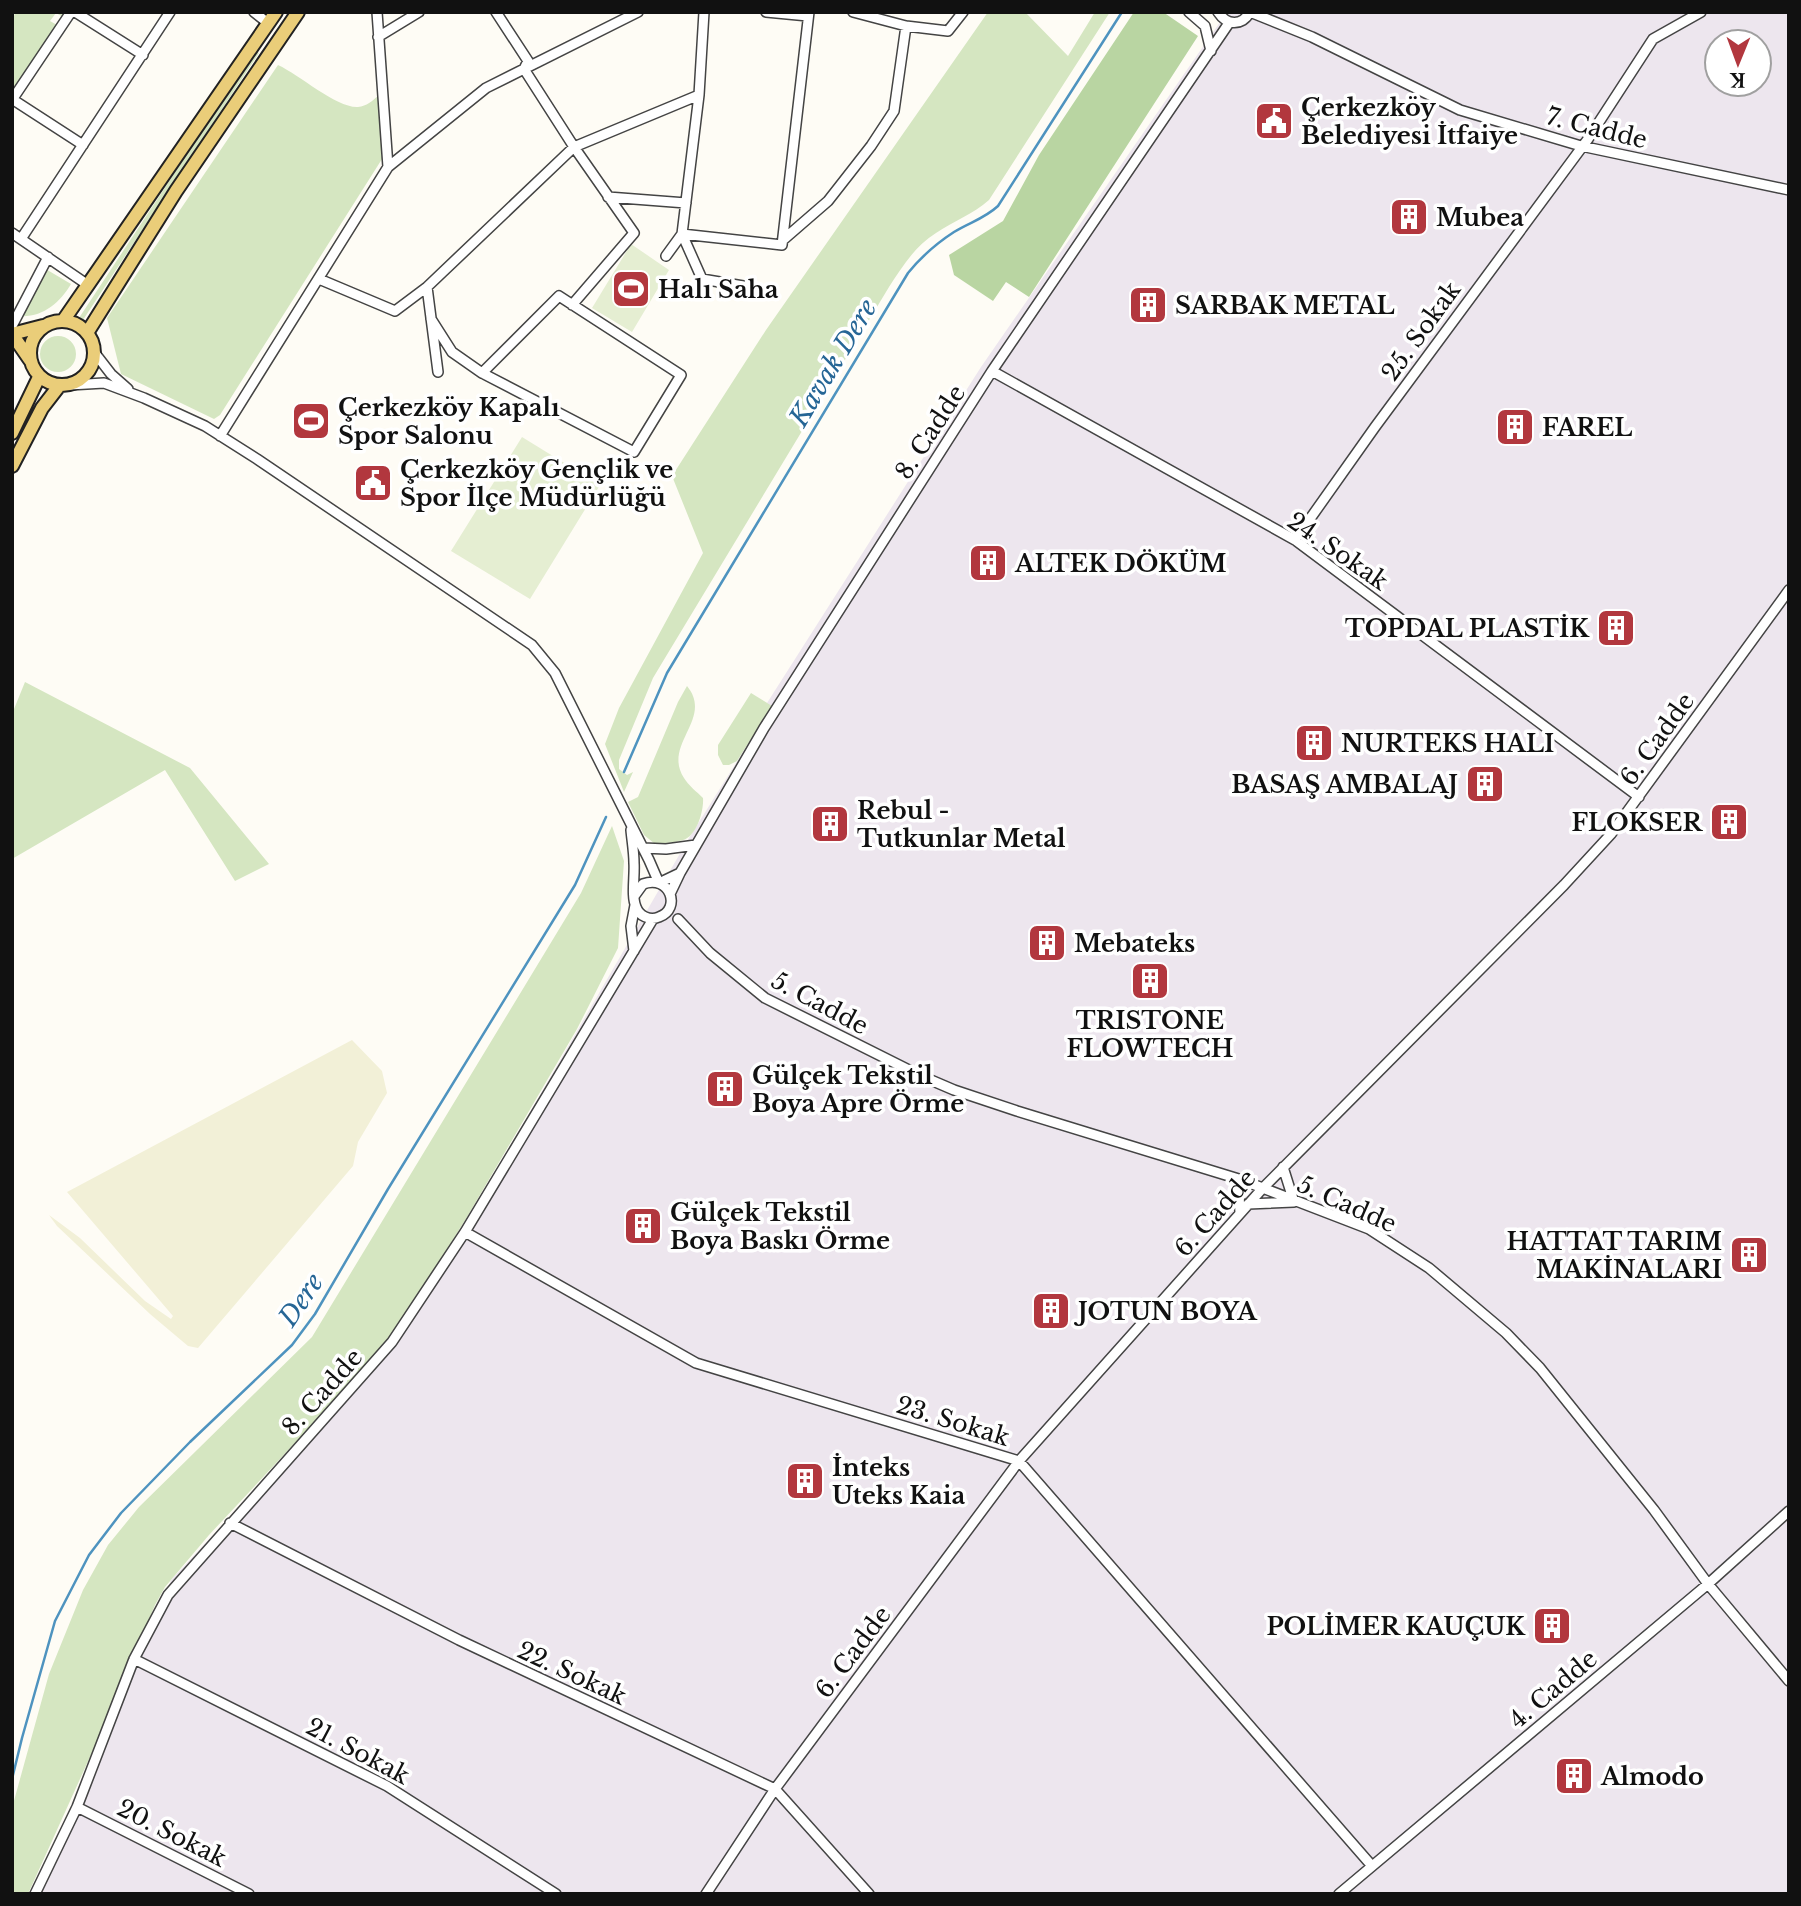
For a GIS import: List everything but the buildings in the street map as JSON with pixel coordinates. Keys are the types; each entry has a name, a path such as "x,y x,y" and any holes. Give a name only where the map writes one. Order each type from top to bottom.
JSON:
{"main road":[{"path":"87,333 176,191 298,12"},
{"path":"63,321 272,18 284,33"},
{"path":"254,43 270,54"},
{"path":"63,321 73,323 87,333 94,352 88,373 80,380 65,385 48,383 39,377 12,334 63,321"},
{"path":"30,360 32,341 44,326"},
{"path":"13,428 39,377"},
{"path":"12,466 42,408 65,385"}],"street":[{"path":"83,145 12,99 73,12 143,55"},
{"path":"88,285 16,236 83,145 170,12"},
{"path":"254,12 272,18"},
{"path":"377,12 388,167"},
{"path":"378,37 419,12"},
{"path":"496,12 527,61 524,69"},
{"path":"220,436 388,167 486,88 638,12"},
{"path":"666,256 682,234 699,94 704,12"},
{"path":"682,234 782,245 808,14 766,12"},
{"path":"853,12 906,26 948,31 963,12"},
{"path":"1189,12 1205,26 1211,51"},
{"path":"1218,12 1229,23 1244,20 1250,12"},
{"name":"7. Cadde","path":"1250,12 1312,37 1460,110 1581,146 1789,190"},
{"name":"25. Sokak","path":"1295,540 1588,139 1653,39 1701,12"},
{"name":"8. Cadde","path":"671,897 680,873 764,728 992,371 1229,23"},
{"path":"783,240 828,201 871,146 894,111 906,26"},
{"path":"524,69 634,233 572,305"},
{"path":"319,279 395,311 427,287 574,147 699,94"},
{"path":"608,197 686,203"},
{"path":"682,234 702,279 755,288"},
{"path":"12,326 48,257"},
{"path":"427,287 438,372"},
{"path":"431,319 452,352 482,373 634,452 681,375 559,296 482,373"},
{"path":"94,352 111,374 132,393"},
{"name":"24. Sokak","path":"992,371 1295,540 1639,797"},
{"path":"65,385 104,383 205,426 532,646 555,673 659,883 671,897 678,919"},
{"name":"6. Cadde","path":"706,1894 775,1789 1019,1461 1262,1189 1564,885 1611,834 1789,590"},
{"path":"631,824 635,900 631,926 634,951"},
{"path":"643,848 666,849 696,845"},
{"path":"678,919 664,915 653,919 640,914 635,900 643,884 659,883 680,873"},
{"path":"664,915 671,897"},
{"name":"8. Cadde","path":"35,1894 77,1807 134,1658 168,1595 393,1342 466,1232 653,919"},
{"name":"5. Cadde","path":"678,919 710,953 765,998 919,1075 1017,1111 1236,1178 1369,1229 1389,1241 1449,1284 1540,1368 1708,1584 1789,1681"},
{"path":"1248,1204 1294,1202 1283,1167"},
{"path":"1236,1178 1240,1194 1240,1213"},
{"name":"23. Sokak","path":"466,1232 696,1363 1019,1461 1372,1866"},
{"name":"4. Cadde","path":"1339,1894 1708,1584 1789,1511"},
{"name":"22. Sokak","path":"230,1523 482,1651 775,1789 869,1894"},
{"name":"21. Sokak","path":"134,1658 387,1786 556,1894"},
{"name":"20. Sokak","path":"77,1807 249,1894"}],"shaded area":[{"path":"1227,12 1789,12 1789,1894 36,1894 171,1580 394,1341 468,1219 689,838 771,707 767,703 981,367"},
{"path":"352,1040 382,1071 387,1093 358,1142 353,1166 198,1348 188,1346 150,1314 57,1226 49,1215 80,1238 145,1301 171,1319 173,1316 67,1192"}],"green space":[{"path":"15,12 65,12 63,17 56,13 50,21 57,25 16,89 12,88 12,25"},
{"path":"988,12 1025,12 1068,56 1095,12 1110,12 989,200 922,244 889,287 653,678 619,760 619,769 627,775 633,772 624,792 605,744 619,708 703,553 672,476 766,330"},
{"path":"1134,12 1163,12 1198,36 1029,297 1006,282 993,301 954,275 949,255 1003,221 1039,155"},
{"path":"255,51 259,53 81,323 77,321"},
{"path":"278,65 329,97 349,106 364,106 378,96 382,159 220,415 214,419 121,374 107,318"},
{"name":"Halı Saha","path":"631,244 669,270 632,332 592,308"},
{"path":"44,268 71,284 50,308 35,315 19,316"},
{"path":"58,336 70,342 76,354 70,366 58,372 46,366 40,354 46,342"},
{"path":"522,437 600,485 530,599 451,551"},
{"path":"25,682 190,768 269,864 235,881 165,770 12,859 12,714"},
{"path":"687,686 694,698 695,710 682,743 679,766 686,781 703,798 702,809 699,822 688,838 655,844 644,835 628,802 638,797"},
{"path":"751,693 772,706 737,761 723,765 718,755 718,745"},
{"path":"612,826 624,861 618,948 577,1029 391,1340 209,1535 165,1587 28,1894 12,1894 12,1808 49,1674 83,1590 108,1545 139,1507 312,1337 581,893"}],"waterway":[{"name":"Kavak Dere","path":"624,772 667,673 908,273 941,241 998,206 1122,12"},
{"name":"Dere","path":"12,1779 55,1621 89,1555 121,1513 190,1442 292,1345 315,1314 388,1189 575,885 606,817"}],"place":[{"name":"Çerkezköy Belediyesi İtfaiye","path":"1274,121"},
{"name":"Mubea","path":"1409,217"},
{"name":"Halı Saha","path":"631,289"},
{"name":"SARBAK METAL","path":"1148,305"},
{"name":"Çerkezköy Kapalı Spor Salonu","path":"311,421"},
{"name":"FAREL","path":"1515,427"},
{"name":"Çerkezköy Gençlik ve Spor İlçe Müdürlüğü","path":"373,483"},
{"name":"ALTEK DÖKÜM","path":"988,563"},
{"name":"TOPDAL PLASTİK","path":"1616,628"},
{"name":"NURTEKS HALI","path":"1314,743"},
{"name":"BASAŞ AMBALAJ","path":"1485,784"},
{"name":"FLOKSER","path":"1729,822"},
{"name":"Rebul - Tutkunlar Metal","path":"830,824"},
{"name":"Mebateks","path":"1047,943"},
{"name":"TRISTONE FLOWTECH","path":"1150,981"},
{"name":"Gülçek Tekstil Boya Apre Örme","path":"725,1089"},
{"name":"Gülçek Tekstil Boya Baskı Örme","path":"643,1226"},
{"name":"HATTAT TARIM MAKİNALARI","path":"1749,1255"},
{"name":"JOTUN BOYA","path":"1051,1311"},
{"name":"İnteks Uteks Kaia","path":"805,1481"},
{"name":"POLİMER KAUÇUK","path":"1552,1626"},
{"name":"Almodo","path":"1574,1776"}]}
